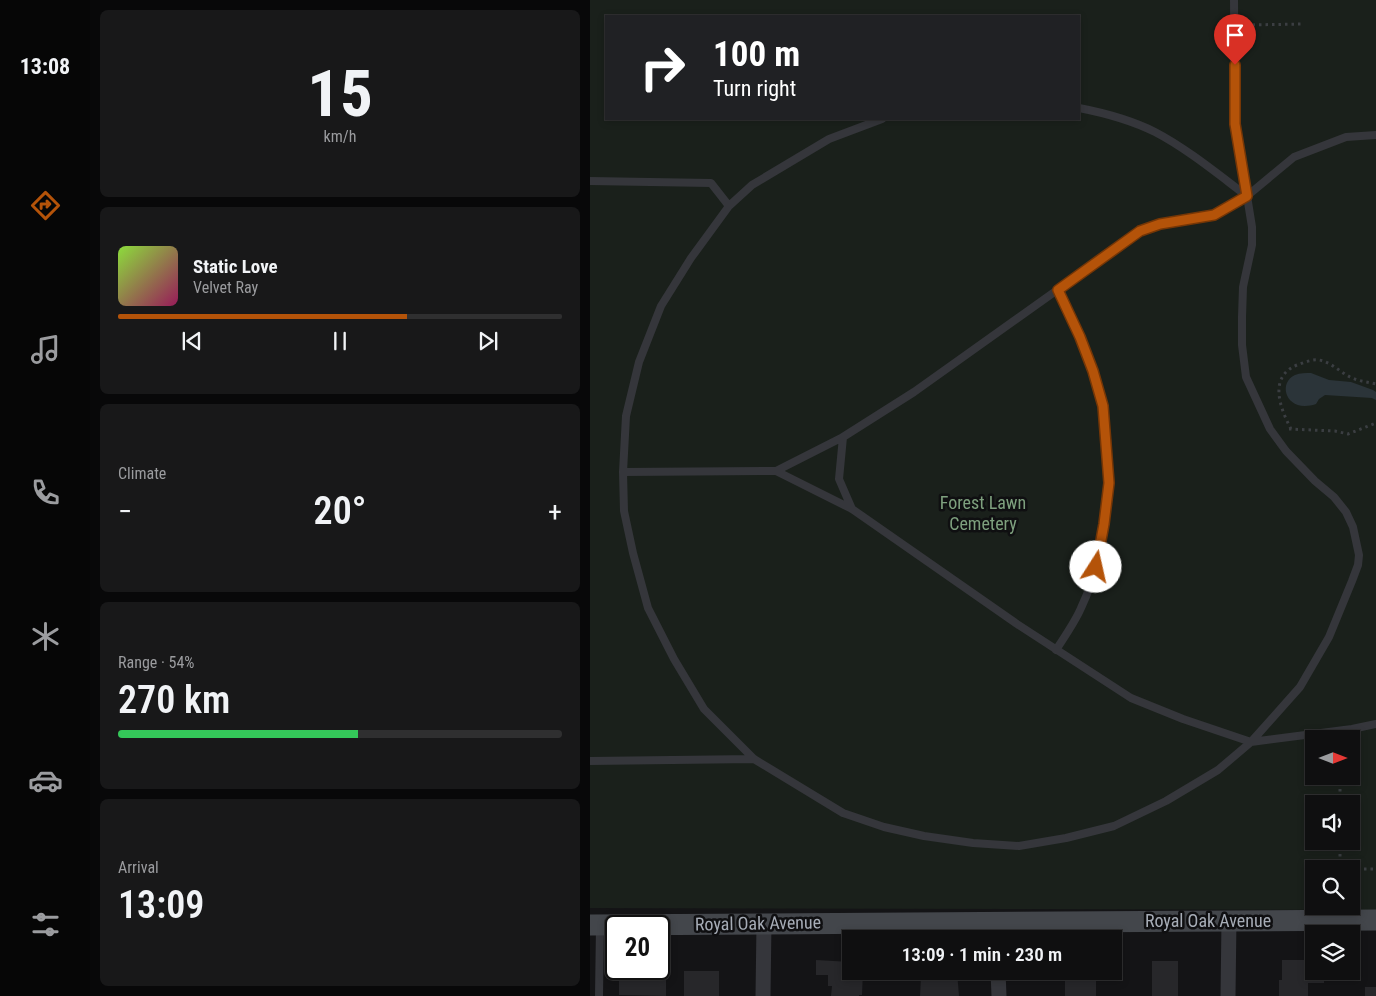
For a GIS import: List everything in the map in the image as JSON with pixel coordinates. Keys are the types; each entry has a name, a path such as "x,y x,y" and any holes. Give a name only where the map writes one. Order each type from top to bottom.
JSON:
{"street":[{"name":"Royal Oak Avenue","path":"595,925 764,923 998,930 1229,920 1376,920"},
{"path":"1228,996 1229,920"},
{"path":"763,996 764,923"},
{"path":"998,980 999,996"}],"lane":[{"path":"879,120 829,140 752,185 729,206 691,258 661,306 639,362 626,416 623,472 624,511 648,608 674,659 704,709 754,759 843,813 884,827 924,836 973,843 1019,846 1066,838 1114,826 1166,801 1218,770 1251,742 1300,688 1329,637 1358,565 1358,544 1346,512 1334,497 1315,481 1286,451 1270,429 1246,377 1242,345 1243,287 1252,245 1252,227 1235,124 1234,0"},
{"path":"1080,108 1108,113 1156,132 1247,196"},
{"path":"623,472 776,471 844,437 914,392 1140,231 1160,224 1214,215 1247,196 1294,157 1346,137 1376,135"},
{"path":"590,181 711,183 729,206"},
{"path":"1056,650 1081,608 1096,567 1109,483 1103,406 1093,371 1080,337 1058,290"},
{"path":"844,437 838,478 852,509"},
{"path":"776,471 852,509 1016,624 1131,698 1183,719 1251,742 1346,730 1376,724"},
{"path":"590,761 754,759"},
{"path":"595,925 599,996"}],"path":[{"path":"1234,26 1303,24"},
{"path":"1291,429 1279,401 1281,379 1288,369 1319,360 1328,363 1353,378 1376,384"},
{"path":"1270,429 1335,431 1348,434 1376,423"},
{"path":"1360,869 1376,869"}],"green space":[{"name":"Forest Lawn Cemetery","path":"590,0 1376,0 1376,910 1360,910 1360,860 1305,860 1305,910 590,908"}],"shaded area":[{"path":"1311,373 1329,380 1351,382 1373,390 1376,392 1376,400 1372,398 1325,395 1316,404 1298,405 1291,401 1288,396 1286,384 1295,375"}],"building":[{"path":"816,960 842,961 842,980 863,980 862,995 831,996 832,986 828,986 828,975 816,975"},
{"path":"1282,960 1305,960 1305,980 1324,980 1324,983 1308,983 1308,996 1279,996 1279,980 1282,980"},
{"path":"1152,961 1178,961 1178,996 1152,996"},
{"path":"684,971 719,971 719,996 684,996"},
{"path":"619,980 666,980 666,996 619,995"},
{"path":"921,980 958,980 959,996 920,996"},
{"path":"1065,980 1096,980 1096,996 1065,996"},
{"path":"1365,987 1376,987 1376,996 1365,996"}],"route":[{"path":"1096,567 1109,483 1103,406 1093,371 1080,337 1058,290 1140,231 1160,224 1214,215 1247,196 1235,124 1235,65"}]}
